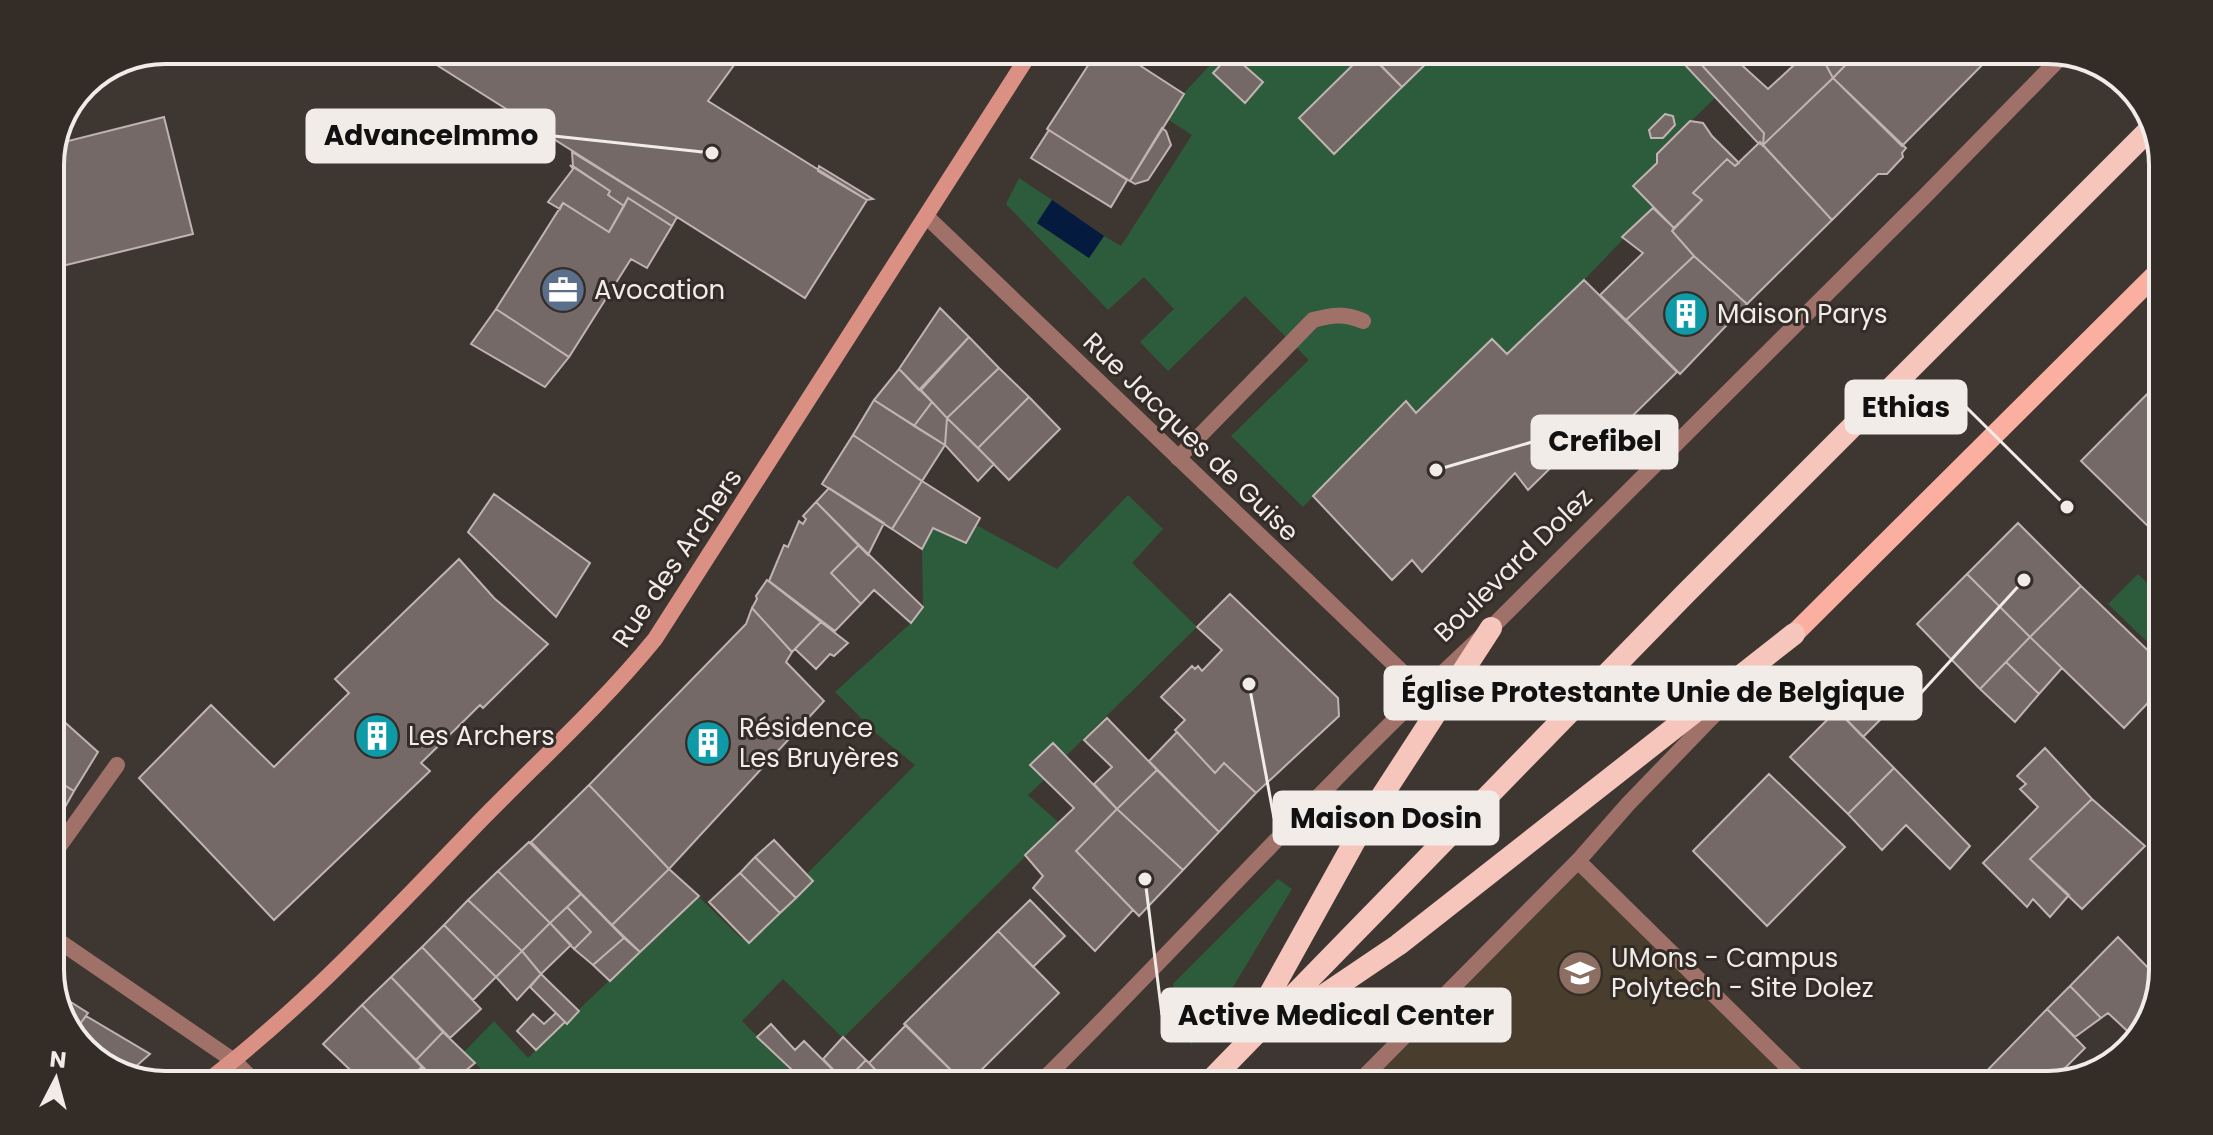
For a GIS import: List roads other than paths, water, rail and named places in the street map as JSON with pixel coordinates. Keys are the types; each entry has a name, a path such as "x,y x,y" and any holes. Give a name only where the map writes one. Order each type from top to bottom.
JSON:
{"highway":[{"path":"1220,1071 1696,583 2145,134"},
{"path":"1237,1054 1367,819 1491,628"},
{"path":"1237,1054 1398,945 1794,634"}],"main road":[{"name":"Rue des Archers","path":"221,1071 329,977 647,650 1023,64"},
{"path":"1794,634 2149,281"}],"street":[{"name":"Boulevard Dolez","path":"1052,1071 1422,691 1491,628 2054,64"},
{"name":"Rue Jacques de Guise","path":"927,217 1422,691"},
{"path":"1178,458 1313,320 1347,315 1363,321"},
{"path":"1370,1071 1578,861 1628,804 1794,634"},
{"path":"64,839 117,765"},
{"path":"1578,861 1792,1071"},
{"path":"64,945 234,1061 244,1071"}],"water":[{"path":"1052,200 1104,236 1089,258 1037,223"}],"place":[{"name":"AdvanceImmo","path":"712,153"},
{"name":"Avocation","path":"563,290"},
{"name":"Maison Parys","path":"1686,314"},
{"name":"Crefibel","path":"1436,470"},
{"name":"Ethias","path":"2067,507"},
{"name":"Église Protestante Unie de Belgique","path":"2024,580"},
{"name":"Maison Dosin","path":"1249,684"},
{"name":"Les Archers","path":"377,736"},
{"name":"Résidence Les Bruyères","path":"708,743"},
{"name":"Active Medical Center","path":"1145,879"},
{"name":"UMons - Campus Polytech - Site Dolez","path":"1580,973"}]}
